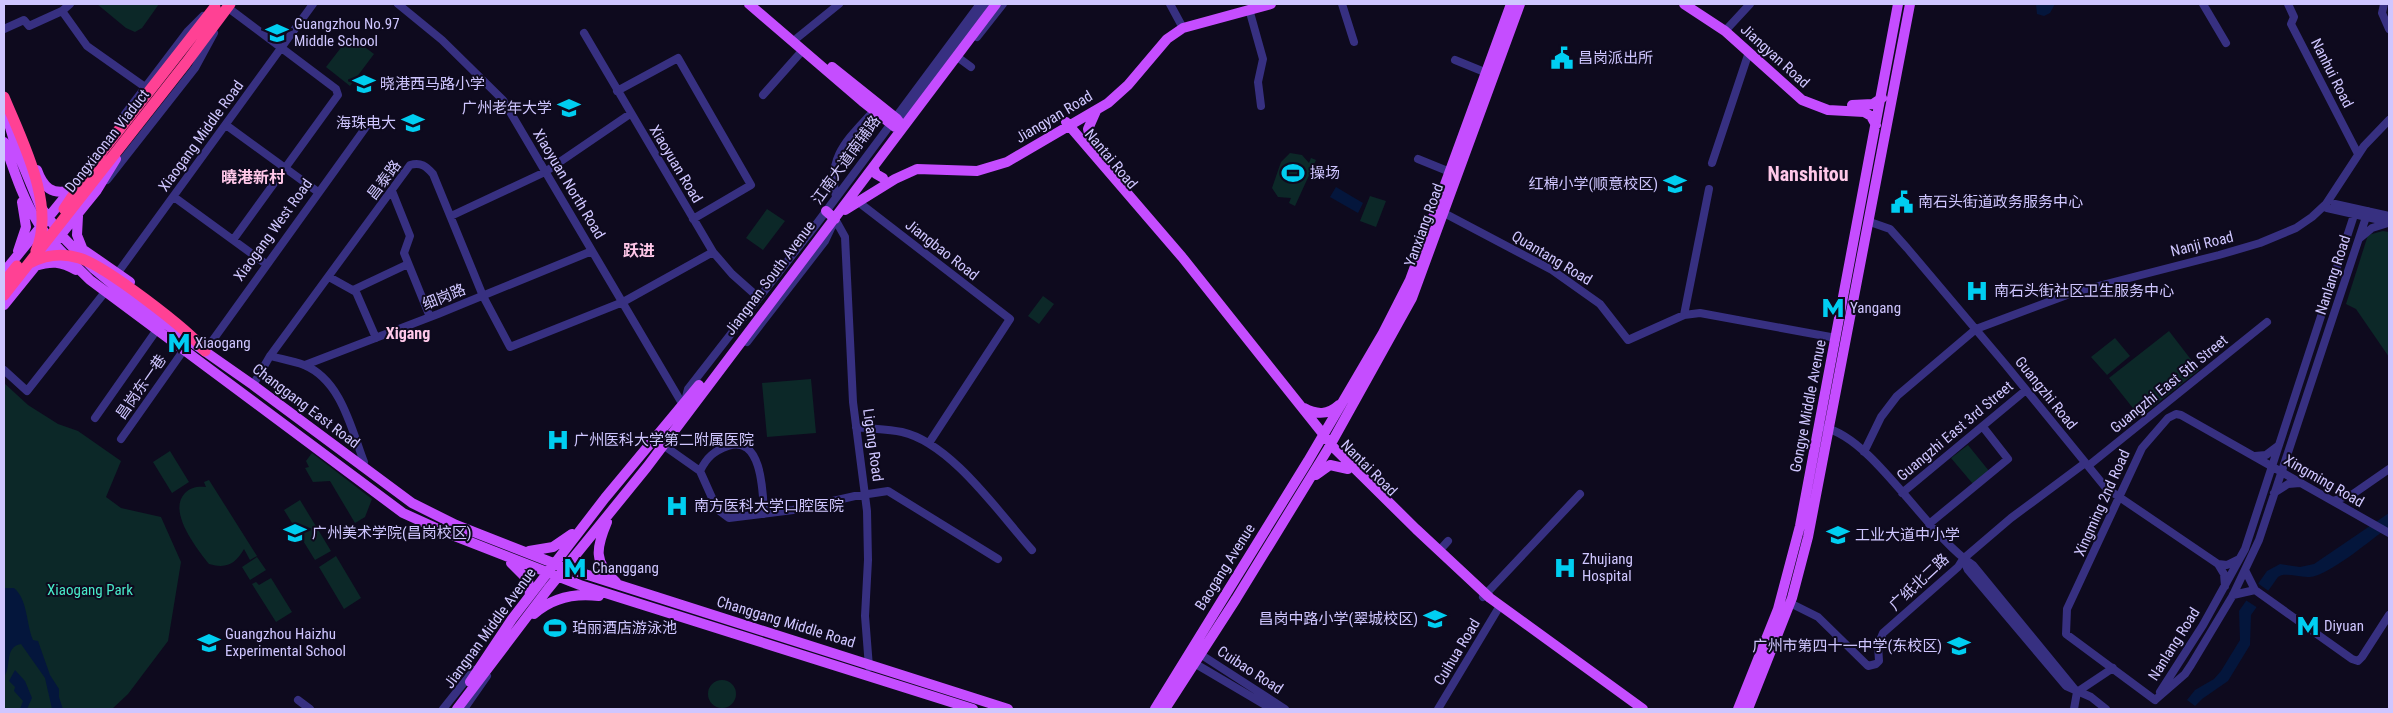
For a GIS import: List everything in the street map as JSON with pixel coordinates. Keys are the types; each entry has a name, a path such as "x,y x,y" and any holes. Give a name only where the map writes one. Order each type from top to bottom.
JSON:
{"highway":[{"path":"54,229 104,148 176,56 225,5"},
{"name":"Dongxiaonan Viaduct","path":"4,283 54,229 225,5"},
{"path":"54,229 113,168 179,83 214,33"},
{"path":"4,97 38,188 43,209 39,243 28,272"},
{"name":"Dongxiaonan Viaduct","path":"4,295 28,272 54,229"},
{"path":"4,283 35,260 55,256 70,256 96,265 188,333 205,351"}],"main road":[{"path":"749,4 802,51 897,123"},
{"path":"758,4 877,108"},
{"name":"Jiangnan South Avenue","path":"555,564 583,526 686,407 789,274 897,123 941,66 958,57 996,4"},
{"name":"Jiangyan Road","path":"852,201 917,169 968,172 992,168 1007,162 1067,125 1115,90 1162,35 1182,24 1248,7 1272,4"},
{"name":"Yanxiang Road","path":"1329,446 1339,417 1341,402 1387,326 1410,280 1511,4"},
{"name":"Yanxiang Road","path":"1322,437 1339,417 1412,298 1520,4"},
{"name":"Jiangyan Road","path":"1684,4 1726,28 1749,52 1802,100 1828,110 1864,112 1871,116 1876,125"},
{"name":"Jiangyan Road","path":"1698,4 1798,90 1814,100 1826,103 1864,105 1876,103 1882,98"},
{"name":"Gongye Middle Avenue","path":"1758,662 1780,602 1794,555 1820,427 1898,4"},
{"path":"1748,709 1790,603 1808,537 1870,222 1910,4"},
{"path":"6,269 54,229 79,213 189,62 214,33 225,5"},
{"path":"4,304 28,272 54,229 106,153 196,36 225,5"},
{"name":"Jiangyan Road","path":"831,215 883,178 915,164 963,166 988,164 1097,110 1120,92 1182,24"},
{"path":"4,89 41,180 50,190 63,192 71,190"},
{"path":"4,108 34,205"},
{"path":"1096,157 1088,129 1097,110"},
{"name":"Jiangnan South Avenue","path":"852,201 897,123"},
{"name":"Nantai Road","path":"1067,125 1184,260 1302,407 1322,437"},
{"name":"Nantai Road","path":"1067,125 1348,470 1411,531 1484,595 1643,709"},
{"path":"4,142 18,184 26,227 22,241 6,269"},
{"path":"54,229 71,190 88,166 106,153"},
{"path":"873,167 876,174 883,178"},
{"path":"18,184 54,229 118,273 196,334 205,351"},
{"path":"79,213 76,236 108,288"},
{"name":"Changgang East Road","path":"54,229 90,280 108,288 205,351 412,503 436,516 555,564"},
{"name":"Changgang East Road","path":"54,229 108,288 156,331 247,396 399,511 426,525 547,574"},
{"path":"28,272 52,262 60,262 90,280"},
{"path":"1302,407 1315,413 1325,413 1341,402"},
{"name":"Jiangnan South Avenue","path":"566,568 663,445 686,407"},
{"name":"Baogang Avenue","path":"1165,709 1197,658 1218,617 1224,596 1322,437"},
{"name":"Nantai Road","path":"1329,446 1498,609 1636,709"},
{"name":"Baogang Avenue","path":"1155,709 1218,617 1234,602 1329,446"},
{"path":"1306,484 1330,465 1348,470"},
{"path":"613,510 598,551 603,568 620,585"},
{"path":"522,550 535,551 554,546 583,526"},
{"path":"494,552 524,573 530,584 530,595"},
{"name":"Changgang Middle Road","path":"555,564 1008,709"},
{"name":"Jiangnan Middle Avenue","path":"457,709 530,595 555,564"},
{"name":"Jiangnan Middle Avenue","path":"450,709 488,661 517,630 566,568"},
{"name":"Changgang Middle Road","path":"547,574 866,677 973,709"},
{"path":"517,630 543,606 554,600 584,594 620,598"},
{"path":"1732,709 1758,662"},
{"path":"1738,709 1758,662"},
{"path":"892,684 889,678 891,674 896,672"}],"street":[{"path":"4,29 24,20 29,26 62,12 70,4"},
{"name":"Xiaogang Middle Road","path":"4,370 27,391 108,288 313,4"},
{"name":"Xiaoyuan North Road","path":"398,4 442,40 504,100 544,172 686,407"},
{"path":"797,38 839,4"},
{"path":"941,66 980,4"},
{"name":"Jiangnan South Avenue","path":"941,66 987,4"},
{"name":"江南大道南辅路","path":"873,167 889,154 958,57 1003,4"},
{"path":"1170,4 1182,24"},
{"path":"1174,4 1182,24"},
{"path":"1342,4 1354,42"},
{"path":"1726,28 1750,4"},
{"path":"2203,4 2226,42"},
{"name":"Nanhui Road","path":"2288,4 2294,17 2291,24 2358,154"},
{"path":"2384,4 2382,13 2389,29"},
{"path":"88,166 110,132 188,31 225,5 336,89 338,95 284,167 233,240"},
{"path":"1248,7 1263,59 1258,82 1261,106"},
{"path":"62,12 87,46 145,87"},
{"path":"97,190 120,166 191,73 214,33"},
{"name":"Xiaoyuan Road","path":"584,33 713,252 732,274 760,298"},
{"path":"763,95 802,51"},
{"path":"1712,163 1749,52"},
{"path":"958,57 971,67"},
{"path":"617,91 678,58 751,185 694,219"},
{"path":"1456,60 1487,73"},
{"path":"836,197 833,165 844,146 877,108"},
{"path":"451,216 544,172 630,114"},
{"name":"Nanji Road","path":"1976,329 2075,292 2219,255 2286,233 2305,223 2326,204 2358,154 2371,137 2389,120"},
{"name":"江南大道南辅路","path":"831,215 836,197 897,123"},
{"path":"226,124 318,192"},
{"name":"Xiaogang West Road","path":"205,351 366,128"},
{"path":"106,153 113,164"},
{"path":"1418,159 1450,172"},
{"name":"昌泰路","path":"253,385 270,356 410,165 417,163 426,166 433,174 483,296 510,347 623,302"},
{"path":"1684,315 1709,189"},
{"path":"392,191 410,236 404,253 430,317"},
{"path":"174,197 266,264"},
{"name":"Jiangbao Road","path":"852,201 1010,319 929,443"},
{"path":"2335,204 2389,216"},
{"path":"2327,208 2389,222"},
{"name":"Nanlang Road","path":"2155,700 2225,587 2241,557 2258,512 2356,208"},
{"name":"Nanlang Road","path":"2155,700 2188,670 2245,570 2298,426 2368,211"},
{"name":"Quantang Road","path":"1444,213 1559,275 1600,304 1628,340 1684,315 1700,313 1836,338"},
{"name":"Ligang Road","path":"831,215 843,231 846,245 852,392 866,494 868,548 865,626 870,664 866,677"},
{"name":"Guangzhi Road","path":"1870,222 1890,229 1976,329 2106,488 2218,564"},
{"path":"2359,240 2372,228 2389,222"},
{"name":"细岗路","path":"305,365 483,296 592,251"},
{"path":"623,302 713,252"},
{"path":"2341,256 2348,255 2352,261"},
{"path":"353,290 408,264"},
{"path":"6,269 28,272"},
{"path":"746,330 760,298 789,274"},
{"path":"329,277 356,292 376,338"},
{"name":"Guangzhi East 5th Street","path":"2086,464 2267,322"},
{"path":"1864,452 1881,417 1898,396 1976,329"},
{"path":"95,418 156,331"},
{"name":"昌岗东一巷","path":"121,439 183,351"},
{"path":"270,356 305,365 325,379 336,392 364,462 362,467"},
{"name":"Guangzhi East 3rd Street","path":"1902,493 2026,390"},
{"name":"Xingming 2nd Road","path":"2113,668 2066,634 2067,610 2142,448 2159,425 2173,415 2181,415 2272,466"},
{"path":"2286,422 2291,428 2298,426"},
{"path":"856,427 903,432 929,443 950,458 1032,550"},
{"path":"1820,427 1841,433 1864,452 1963,559 1968,570 2066,686 2090,697 2106,709"},
{"path":"1929,524 2008,459 1982,427"},
{"path":"663,445 700,471 717,509 728,518 764,514 888,491 998,559"},
{"path":"700,471 705,460 715,450 732,445 747,446 752,451 760,473 764,514"},
{"path":"2252,455 2259,457 2266,455 2279,445"},
{"path":"1308,461 1314,460 1316,467"},
{"name":"广纸北二路","path":"1790,603 1818,617 1868,666 1876,664 1879,661 1878,645 1883,633 1958,567 1963,559 2011,518 2086,464"},
{"name":"Xingming Road","path":"2272,466 2389,533"},
{"path":"2333,501 2353,494 2389,469"},
{"path":"2273,494 2288,484 2300,483"},
{"path":"1484,595 1580,494"},
{"path":"2353,494 2351,503 2356,515"},
{"path":"2258,512 2263,511 2266,515"},
{"path":"1439,551 1448,541"},
{"path":"2218,564 2230,564 2241,557"},
{"path":"2218,564 2224,574 2225,587"},
{"path":"2245,570 2252,589 2352,659 2358,661 2389,615"},
{"path":"2232,595 2252,589"},
{"path":"1224,596 1228,602 1234,602"},
{"name":"Cuihua Road","path":"1438,709 1498,609"},
{"name":"Cuibao Road","path":"1197,658 1272,709"},
{"name":"Cuibao Road","path":"1197,658 1286,709"},
{"path":"443,709 463,682 488,661"},
{"path":"464,709 485,680 488,661"},
{"path":"2074,709 2077,692 2113,668 2155,700"},
{"path":"298,700 310,709"}],"green space":[{"path":"97,4 159,4 142,28 135,32 126,28"},
{"path":"350,36 374,54 350,86 326,67"},
{"name":"操场","path":"1290,153 1302,155 1309,163 1311,158 1316,160 1295,206 1289,203 1291,198 1278,197 1272,188 1281,162"},
{"path":"1370,196 1386,201 1376,227 1360,221"},
{"path":"767,209 785,221 763,250 746,238"},
{"path":"2383,231 2389,232 2389,357 2356,309 2346,304 2368,235"},
{"path":"1043,296 1054,304 1039,324 1028,316"},
{"path":"2169,331 2199,370 2140,417 2109,378"},
{"path":"2115,338 2130,356 2107,375 2091,357"},
{"path":"811,379 816,433 767,437 762,383"},
{"name":"Xiaogang Park","path":"4,383 28,405 58,424 78,431 121,461 106,497 121,508 161,517 181,562 168,641 128,694 112,709 4,709"},
{"path":"1968,445 1989,471 1973,484 1951,458"},
{"path":"170,451 189,482 172,493 153,462"},
{"path":"312,453 372,499 365,517 355,523 330,481 313,482 305,468 309,467 306,461"},
{"path":"209,480 257,556 250,560 244,549 234,562 230,564 221,566 209,564 191,540 179,510 180,501 190,489 206,487 204,482"},
{"path":"300,500 331,551 315,560 284,510"},
{"path":"336,556 361,598 344,609 319,567"},
{"path":"257,557 266,570 250,580 242,567"},
{"path":"271,578 292,612 276,622 252,584 256,582 259,585"},
{"path":"722,680 732,684 736,694 732,704 722,708 712,704 708,694 712,684"}],"water":[{"path":"2036,4 2055,4 2050,13 2044,16 2037,14"},
{"path":"1336,187 1363,203 1358,213 1330,197"},
{"path":"2389,513 2389,527 2333,567 2310,577 2281,575 2278,577 2251,615 2250,645 2228,681 2195,706 2187,700 2195,690 2214,679 2221,671 2240,640 2239,611 2267,571 2280,564 2300,567 2314,564"},
{"path":"4,588 14,588 22,599 33,640 38,641 50,675 59,689 59,697 63,709 52,709 45,678 21,644 12,649 4,677"},
{"path":"15,670 25,681 32,698 27,709 20,709 23,701 14,691 15,687 9,681"}],"pier":[{"path":"2256,582 2270,592 2258,608 2244,599"}],"place":[{"name":"Guangzhou No.97 Middle School","path":"277,33"},
{"name":"昌岗派出所","path":"1562,58"},
{"name":"晓港西马路小学","path":"364,84"},
{"name":"广州老年大学","path":"569,108"},
{"name":"海珠电大","path":"413,123"},
{"name":"操场","path":"1293,173"},
{"name":"红棉小学(顺意校区)","path":"1675,184"},
{"name":"南石头街道政务服务中心","path":"1902,202"},
{"name":"南石头街社区卫生服务中心","path":"1977,291"},
{"name":"Yangang","path":"1833,308"},
{"name":"Xiaogang","path":"179,343"},
{"name":"广州医科大学第二附属医院","path":"558,440"},
{"name":"南方医科大学口腔医院","path":"677,506"},
{"name":"广州美术学院(昌岗校区)","path":"295,533"},
{"name":"工业大道中小学","path":"1838,535"},
{"name":"Changgang","path":"575,568"},
{"name":"Zhujiang Hospital","path":"1565,568"},
{"name":"昌岗中路小学(翠城校区)","path":"1435,619"},
{"name":"Diyuan","path":"2308,626"},
{"name":"珀丽酒店游泳池","path":"555,628"},
{"name":"Guangzhou Haizhu Experimental School","path":"209,643"},
{"name":"广州市第四十一中学(东校区)","path":"1959,646"}],"district":[{"name":"Nanshitou","path":"1808,174"},
{"name":"曉港新村","path":"253,177"},
{"name":"跃进","path":"639,250"},
{"name":"Xigang","path":"408,333"}]}
